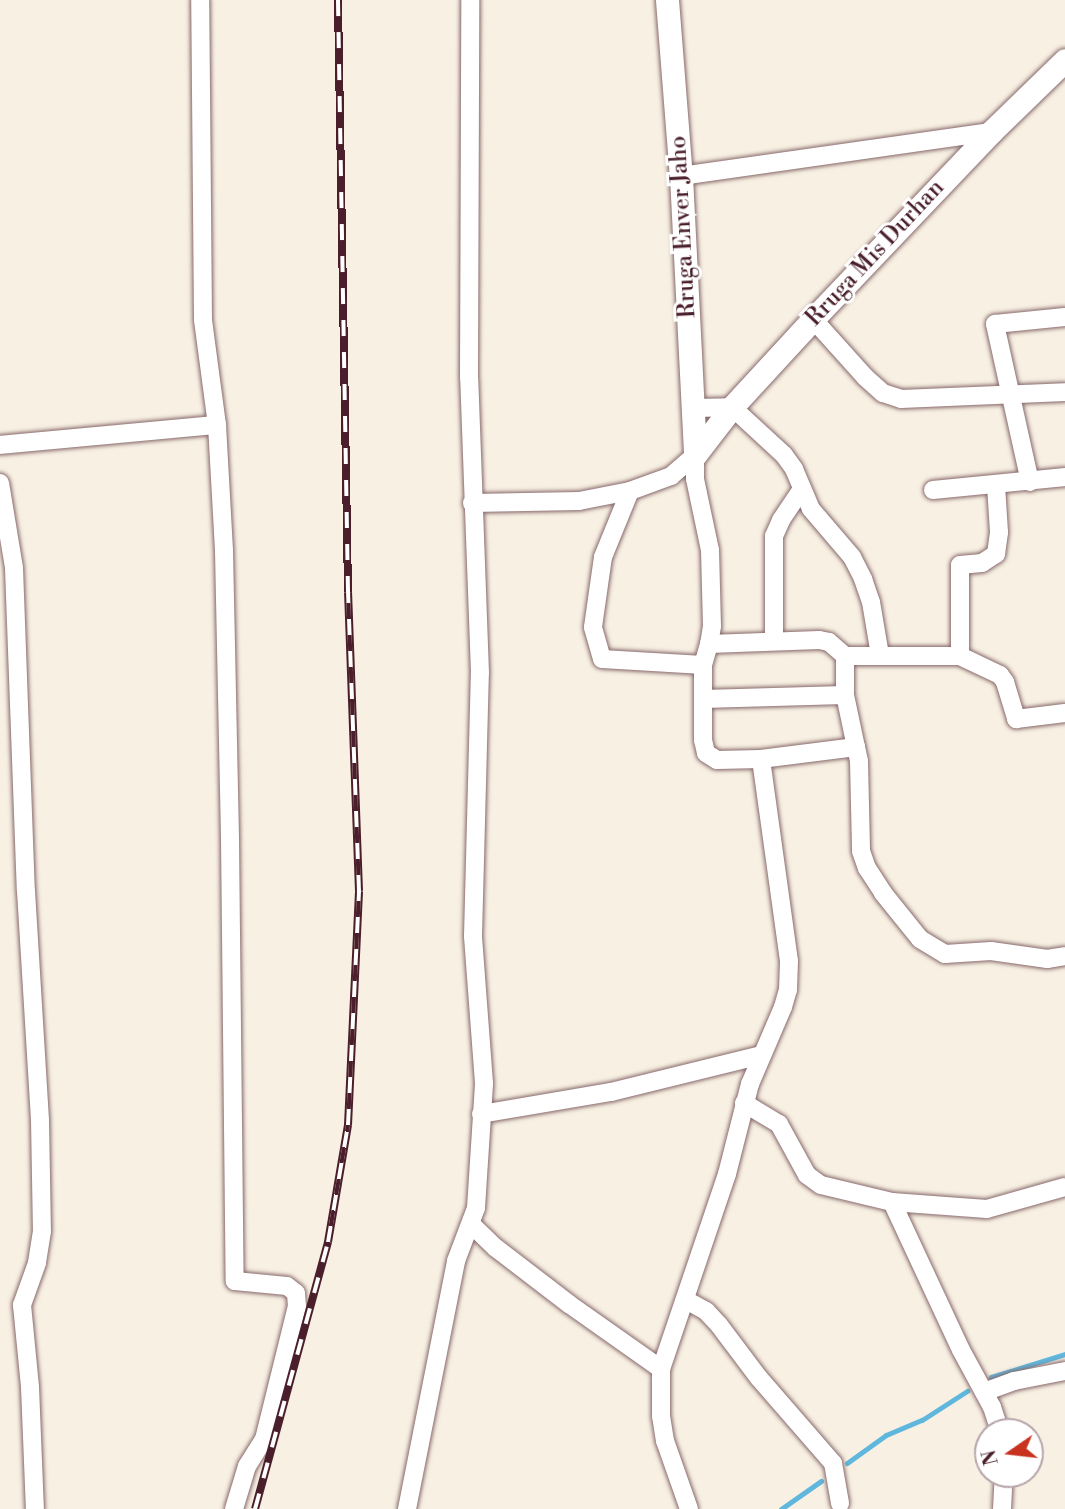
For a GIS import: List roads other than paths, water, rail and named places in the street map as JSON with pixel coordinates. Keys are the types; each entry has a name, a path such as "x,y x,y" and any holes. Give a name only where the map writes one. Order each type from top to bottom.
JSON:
{"street":[{"path":"200,0 203,320 217,425 224,551 235,1280 287,1286 296,1293 298,1306 264,1439 247,1466 234,1509"},
{"path":"407,1509 456,1261 472,1225 478,1191 483,1048 473,936 480,673 469,378 470,0"},
{"name":"Rruga Enver Jaho","path":"667,0 681,176 695,455"},
{"name":"Rruga Mis Durhan","path":"695,455 732,407 813,319 991,132 1065,60"},
{"path":"681,176 991,132"},
{"path":"1030,482 1013,393 995,324 1065,317"},
{"path":"813,319 883,393 901,399 1065,392"},
{"path":"693,408 732,407 784,455 821,523 852,557 863,579 871,603 880,655"},
{"path":"0,445 217,425"},
{"path":"472,503 579,501 630,491 671,476 695,455"},
{"path":"695,455 698,496 710,550 709,644 703,665 703,747 710,758 761,759 856,747"},
{"path":"933,490 1065,477"},
{"path":"0,483 14,568 26,891 40,1121 41,1231 37,1263 22,1305 30,1387 35,1509"},
{"path":"960,656 960,565 982,564 996,554 999,532 996,485"},
{"path":"774,641 774,536 802,489"},
{"path":"630,491 603,556 593,627 602,659 703,665"},
{"path":"709,644 829,642 845,656 960,656 1000,675 1006,682 1016,719 1065,713"},
{"path":"845,656 845,695 859,761 861,851 867,868 883,893 920,939 945,954 991,951 1047,960 1065,957"},
{"path":"703,699 845,695"},
{"path":"688,1509 665,1441 661,1416 662,1369 727,1174 744,1103 783,1007 789,975 761,759"},
{"path":"481,1114 611,1092 762,1055"},
{"path":"744,1103 779,1124 807,1175 821,1185 892,1202 987,1209 1065,1187"},
{"path":"892,1202 994,1418"},
{"path":"472,1225 569,1304 662,1369"},
{"path":"687,1300 706,1311 719,1325 759,1378 833,1463 840,1503"},
{"path":"984,1392 1014,1381 1065,1371"},
{"path":"1002,1509 1003,1488"}],"waterway":[{"path":"991,1377 1065,1354"},
{"path":"847,1463 886,1435 922,1420 967,1391"},
{"path":"781,1509 821,1481"}],"railway":[{"path":"255,1509 328,1242 348,1125 359,891 348,592 338,0"}]}
